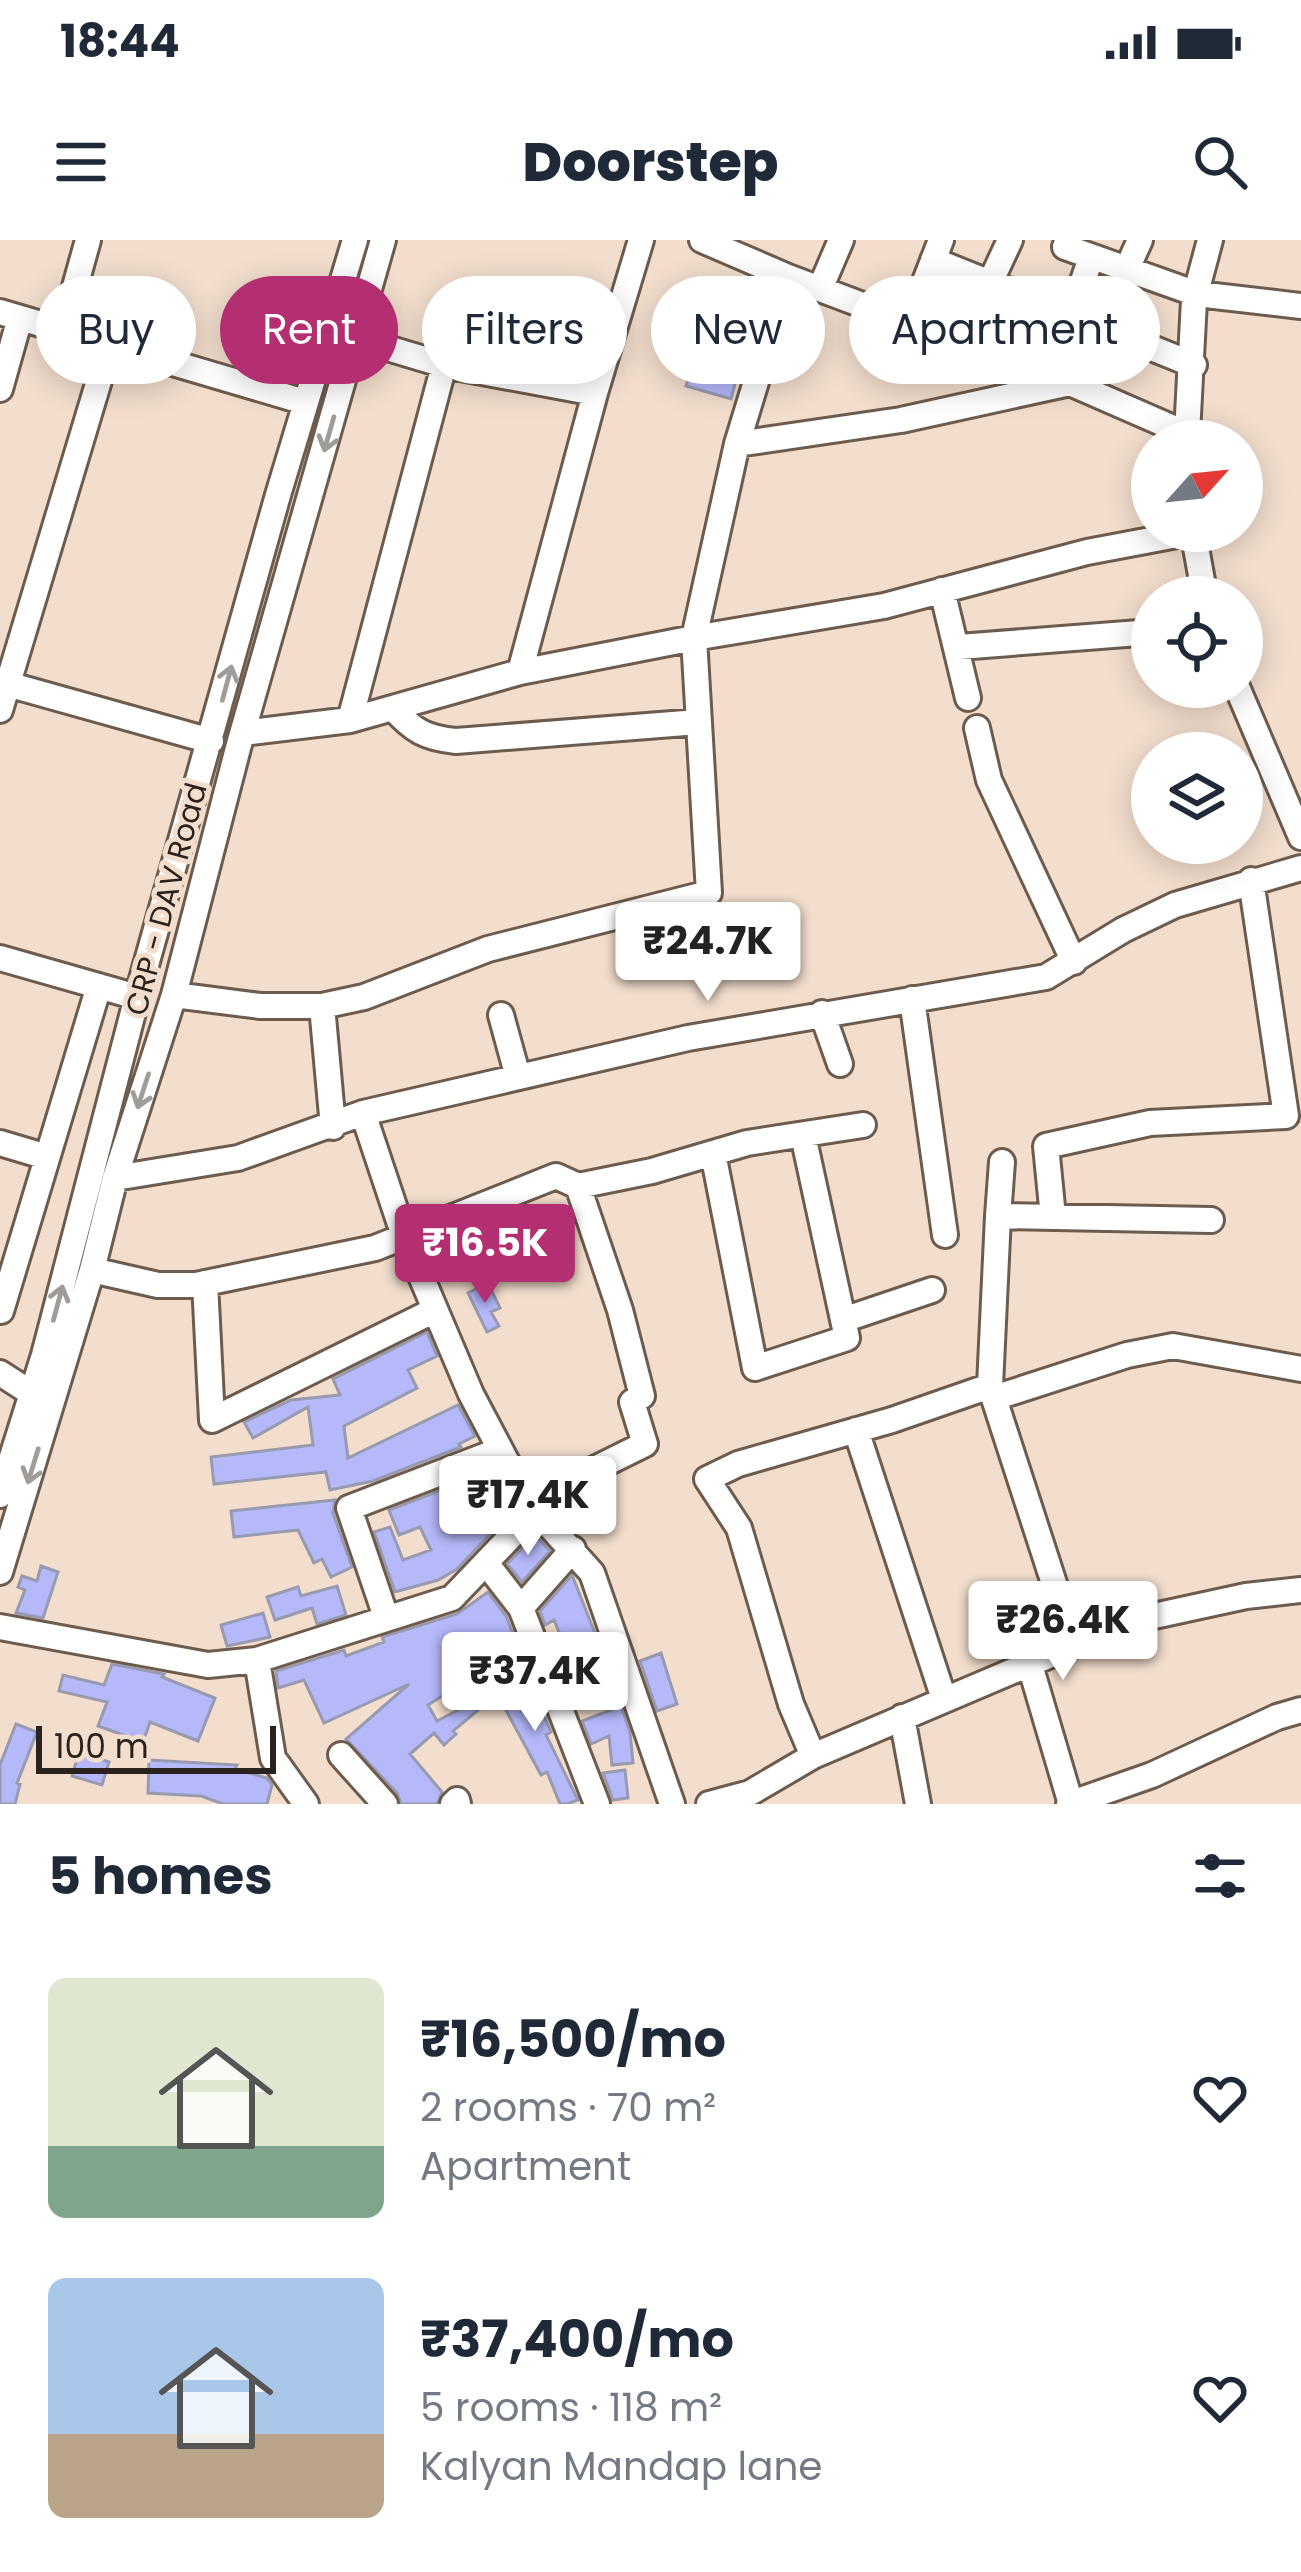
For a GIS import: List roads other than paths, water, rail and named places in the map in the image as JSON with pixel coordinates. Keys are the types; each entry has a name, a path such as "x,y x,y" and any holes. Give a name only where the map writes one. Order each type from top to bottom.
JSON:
{"street":[{"path":"78,276 88,240"},
{"name":"CRP - DAV Road","path":"344,276 355,240"},
{"name":"CRP - DAV Road","path":"374,276 383,240"},
{"path":"520,672 641,240"},
{"path":"702,240 786,276"},
{"path":"825,277 841,240"},
{"path":"993,276 1010,240"},
{"path":"1126,272 1140,240"},
{"path":"1189,420 1197,294 1210,240"},
{"path":"1062,242 1126,272 1197,294 1301,306"},
{"path":"937,250 979,276"},
{"path":"1085,276 1091,258"},
{"path":"0,389 10,315"},
{"path":"1160,350 1194,364"},
{"path":"196,370 305,402"},
{"path":"0,710 3,683 97,384"},
{"name":"CRP - DAV Road","path":"0,1495 5,1457 44,1355 137,997 311,384"},
{"name":"CRP - DAV Road","path":"0,1572 173,995 344,384"},
{"path":"350,720 439,384"},
{"path":"546,384 595,393"},
{"path":"173,995 260,1006 322,1006 364,997 488,950 709,892 694,638 737,444 755,384"},
{"path":"737,444 902,420 1065,384"},
{"path":"1072,384 1149,420"},
{"path":"243,734 350,720 520,672 884,606 1131,544"},
{"path":"942,590 968,698"},
{"path":"959,647 1131,634"},
{"path":"3,683 211,741"},
{"path":"393,708 412,730 457,741 698,722"},
{"path":"1246,708 1301,837"},
{"path":"977,728 989,780 1074,962"},
{"path":"115,1178 238,1158 363,1113 688,1038 1046,977 1174,905 1301,868"},
{"path":"1053,1217 1046,1146 1150,1123 1286,1116 1251,880"},
{"path":"169,881 201,892"},
{"path":"0,958 137,997"},
{"path":"1,1311 99,986"},
{"path":"912,999 944,1235"},
{"path":"322,1006 333,1127"},
{"path":"822,1013 840,1064"},
{"path":"501,1015 518,1077"},
{"path":"363,1113 404,1236 471,1394 532,1506 592,1574 672,1804"},
{"path":"92,1270 158,1285 205,1283 375,1248 556,1176 578,1186 747,1143 862,1125"},
{"path":"713,1153 755,1368 847,1338 802,1135"},
{"path":"0,1143 47,1157"},
{"path":"1002,1162 992,1392 1074,1645"},
{"path":"0,1627 208,1665 257,1660 452,1598 532,1506 645,1444 632,1402 642,1396 620,1310 578,1186"},
{"path":"998,1216 1210,1220"},
{"path":"205,1283 212,1420 435,1310"},
{"path":"843,1320 932,1290"},
{"path":"813,1756 791,1704 739,1528 707,1479 738,1464 856,1430 1173,1346 1301,1369"},
{"path":"0,1373 31,1393"},
{"path":"856,1430 944,1699"},
{"path":"386,1617 350,1508 500,1450"},
{"path":"521,1608 573,1549"},
{"path":"486,1563 521,1608 597,1804"},
{"path":"709,1804 750,1793 813,1756 1074,1645 1154,1616 1301,1589"},
{"path":"257,1660 274,1758 306,1804"},
{"path":"1030,1665 1070,1804 1112,1791 1301,1710"},
{"path":"902,1717 918,1804"},
{"path":"341,1755 385,1804"}]}
